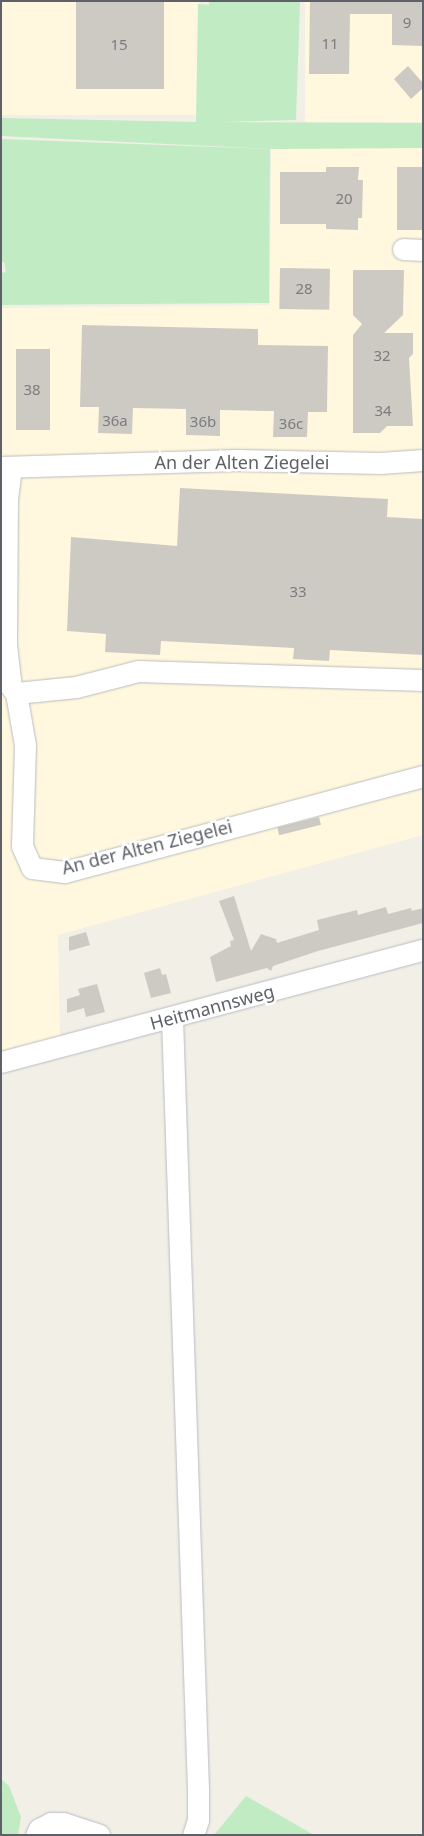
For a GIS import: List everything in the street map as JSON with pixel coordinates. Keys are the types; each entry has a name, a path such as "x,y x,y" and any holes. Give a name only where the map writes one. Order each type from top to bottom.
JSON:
{"street":[{"name":"An der Alten Ziegelei","path":"6,467 237,460 380,463 423,460"},
{"path":"6,467 6,645 11,687 16,694 76,687 138,671 423,680"},
{"name":"An der Alten Ziegelei","path":"16,694 25,744 22,846 32,868 64,872 423,776"},
{"name":"Heitmannsweg","path":"1,1062 423,950"},
{"path":"172,1018 198,1788 198,1820 192,1835"},
{"path":"36,1835 39,1829 50,1824 63,1823 99,1835"}],"shaded area":[{"path":"1,1 199,1 199,115 1,115"},
{"path":"305,1 423,1 423,122 305,122"},
{"path":"423,146 423,835 58,935 60,1040 1,1054 1,308 270,305 271,149"}],"green space":[{"path":"1,1 2,118 196,122 198,4 209,5 209,1 300,1 296,120 221,122 423,123 423,148 271,149 1,136"},
{"path":"1,139 270,149 269,303 1,305 1,273 6,272 4,262 1,262"},
{"path":"1,1779 9,1786 21,1817 18,1835 1,1835"},
{"path":"246,1796 314,1835 214,1835"}],"building":[{"path":"76,1 164,1 164,89 76,89"},
{"path":"310,1 423,1 423,46 392,45 392,14 350,14 349,74 309,74"},
{"path":"408,66 423,83 423,88 411,99 394,79"},
{"path":"326,167 359,167 358,180 363,180 362,218 358,218 358,230 326,229 326,224 280,224 280,172 326,172"},
{"path":"397,167 423,167 423,230 397,230"},
{"path":"280,268 330,269 329,310 279,309"},
{"path":"353,270 404,270 403,315 384,333 413,333 413,354 409,358 413,426 387,426 380,433 353,433 353,335 362,324 353,315"},
{"path":"82,325 258,329 258,345 328,346 327,412 308,412 307,437 273,437 274,411 220,410 220,436 186,435 186,409 133,408 132,434 98,433 99,407 80,407"},
{"path":"16,349 50,349 50,430 16,430"},
{"path":"180,488 388,499 387,517 423,519 423,655 330,650 329,661 293,659 294,648 161,641 160,655 105,652 106,634 67,631 71,537 177,546"},
{"path":"319,817 321,825 279,835 277,827"},
{"path":"234,896 251,951 261,934 276,939 277,943 319,930 317,920 357,910 358,915 386,907 388,914 411,908 412,911 423,908 423,923 318,951 273,966 271,971 267,968 216,982 210,957 231,946 230,941 234,940 219,901"},
{"path":"86,932 90,945 69,951 69,937"},
{"path":"160,968 162,975 166,974 171,993 151,998 144,973"},
{"path":"97,984 105,1012 86,1017 84,1008 67,1013 67,999 80,995 78,989"}]}
